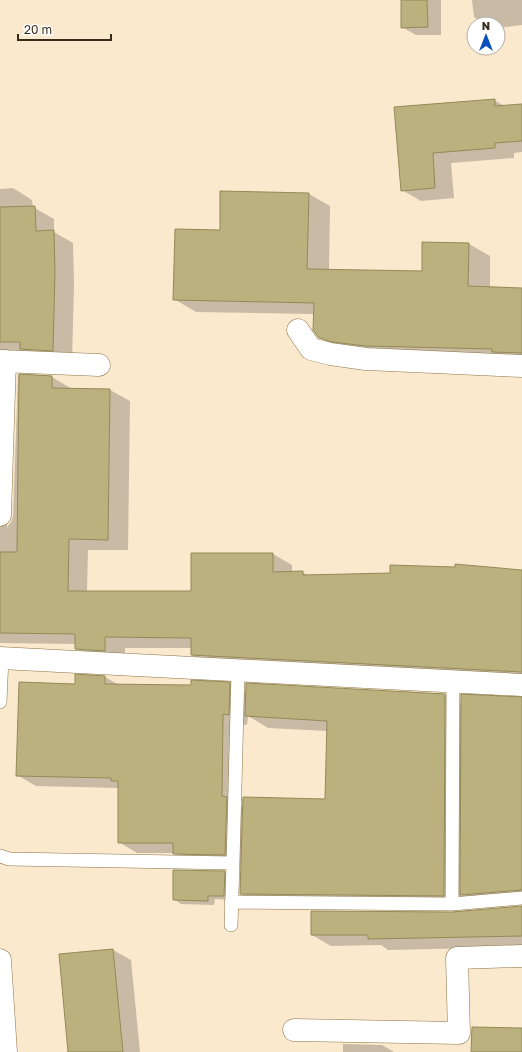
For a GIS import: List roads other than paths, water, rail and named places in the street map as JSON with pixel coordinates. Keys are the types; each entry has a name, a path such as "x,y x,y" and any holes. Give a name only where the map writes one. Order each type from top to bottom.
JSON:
{"street":[{"path":"298,330 311,349 330,354 366,359 522,366"},
{"path":"0,515 2,361 99,365"},
{"path":"1,658 522,685"},
{"path":"294,1030 459,1033 457,958 522,956"},
{"path":"0,960 6,1052"}],"lane":[{"path":"0,702 1,658"},
{"path":"231,925 238,671"},
{"path":"452,904 453,681"},
{"path":"0,856 9,859 233,863"},
{"path":"231,902 452,904 522,898"}]}
